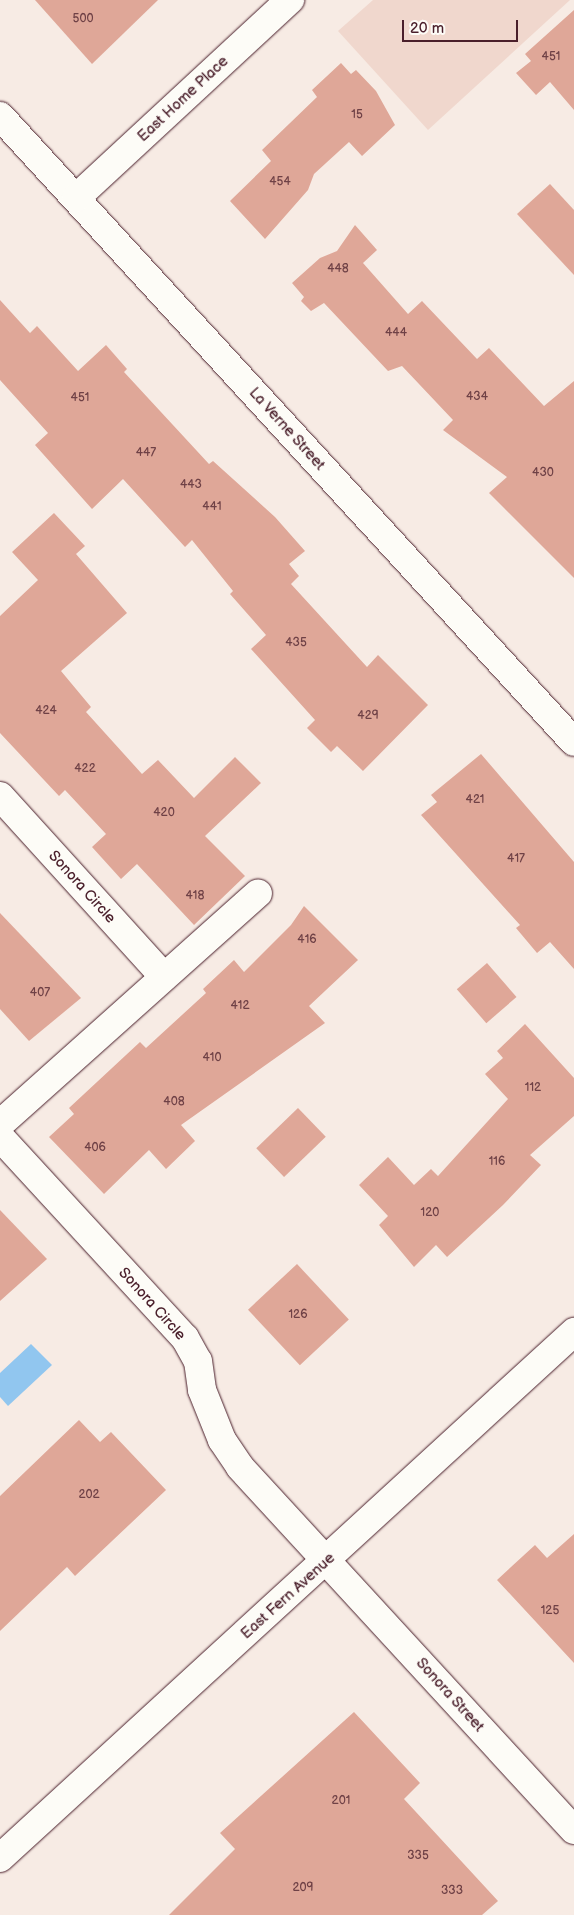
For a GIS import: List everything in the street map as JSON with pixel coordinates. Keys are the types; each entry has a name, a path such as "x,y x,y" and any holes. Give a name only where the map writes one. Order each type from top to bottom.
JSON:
{"street":[{"name":"East Home Place","path":"76,198 290,0"},
{"name":"La Verne Street","path":"0,116 574,742"},
{"name":"Sonora Circle","path":"0,796 164,977"},
{"path":"0,1124 258,893"},
{"name":"Sonora Circle","path":"0,1137 185,1338 198,1361 202,1390 222,1440 240,1467 327,1560"},
{"name":"East Fern Avenue","path":"0,1858 574,1332"},
{"name":"Sonora Street","path":"327,1560 574,1830"}],"shaded area":[{"path":"373,0 570,0 428,130 338,31"}],"water":[{"path":"31,1344 52,1365 8,1406 0,1397 0,1373"}],"building":[{"path":"35,0 158,0 92,64"},
{"path":"574,10 574,110 550,82 536,95 516,73 531,61 525,54"},
{"path":"341,63 351,74 356,70 376,91 395,125 362,156 349,142 314,174 308,190 265,239 230,201 271,161 262,150 317,97 312,90"},
{"path":"550,184 574,210 574,275 517,214"},
{"path":"355,225 377,250 363,263 408,314 422,301 477,359 489,348 544,406 574,381 574,578 489,493 507,477 443,430 453,420 402,366 388,371 324,303 311,311 301,301 304,297 292,283 320,258 337,251"},
{"path":"0,300 30,333 37,326 78,371 106,345 127,369 124,372 209,464 213,461 275,517 305,551 289,564 299,576 291,584 367,667 378,655 428,705 363,771 337,746 331,752 307,728 315,720 251,649 266,635 230,594 233,591 192,540 185,547 123,479 92,509 35,445 48,433 0,380"},
{"path":"54,513 85,546 76,554 127,613 61,671 91,707 86,712 142,774 158,760 194,798 235,757 261,783 205,836 245,876 194,925 137,864 121,879 92,847 106,834 65,790 59,796 0,733 0,616 38,580 12,552"},
{"path":"481,754 574,862 574,969 550,942 537,953 516,928 520,925 421,815 437,802 431,795"},
{"path":"304,906 358,960 309,1006 325,1023 181,1125 195,1141 166,1169 149,1150 104,1194 49,1137 74,1114 69,1108 140,1042 146,1048 206,993 203,989 234,960 244,972 291,925"},
{"path":"0,913 81,998 29,1041 0,1009"},
{"path":"487,963 517,997 486,1023 457,989"},
{"path":"525,1024 574,1078 574,1116 530,1155 541,1165 503,1205 447,1257 436,1245 414,1267 379,1225 388,1216 359,1185 388,1157 414,1185 431,1169 438,1176 508,1099 485,1074 503,1058 497,1051"},
{"path":"298,1108 326,1137 284,1177 256,1148"},
{"path":"0,1210 47,1259 0,1301"},
{"path":"297,1264 349,1320 300,1365 248,1310"},
{"path":"79,1420 100,1442 111,1432 166,1490 75,1576 67,1567 0,1631 0,1496"},
{"path":"574,1534 574,1663 497,1580 535,1545 547,1558"},
{"path":"354,1712 420,1783 404,1799 498,1901 482,1915 169,1915 235,1849 220,1833"}]}
